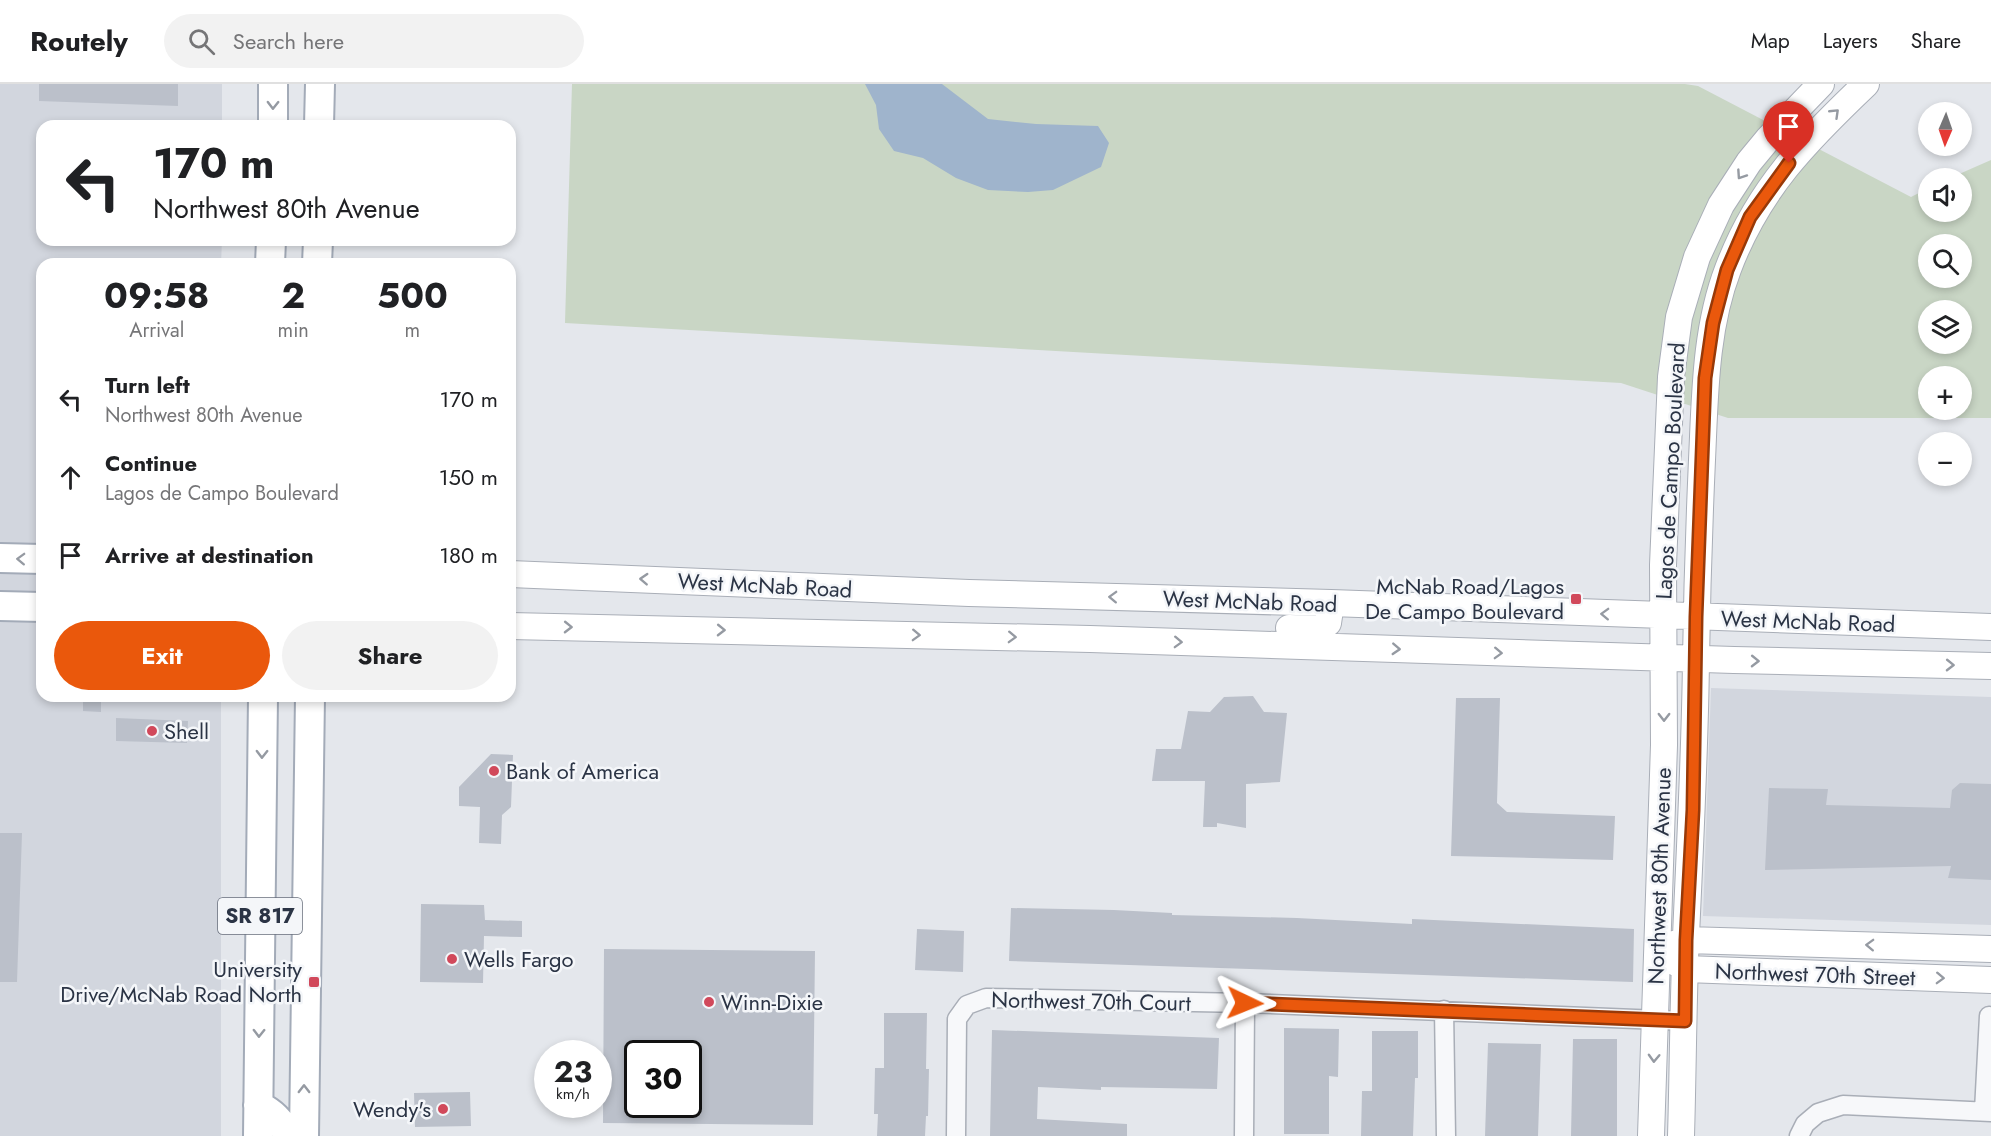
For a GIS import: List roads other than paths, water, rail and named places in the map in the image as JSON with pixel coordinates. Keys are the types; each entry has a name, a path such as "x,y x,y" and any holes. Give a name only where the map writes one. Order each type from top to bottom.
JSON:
{"main road":[{"path":"273,84 273,120"},
{"path":"319,120 320,84"},
{"name":"Lagos de Campo Boulevard","path":"1663,615 1671,377 1679,317 1694,267 1721,205 1749,162 1782,123 1821,84"},
{"name":"Lagos de Campo Boulevard","path":"1696,617 1705,378 1713,323 1727,270 1750,217 1780,175 1811,136 1866,84"},
{"path":"0,558 36,559"},
{"name":"West McNab Road","path":"516,574 980,594 1331,603 1991,627"},
{"path":"1221,643 1248,626 1321,629 1328,623 1331,603"},
{"path":"0,606 36,607"},
{"name":"Northwest 80th Avenue","path":"1651,1136 1664,745 1663,615"},
{"name":"Northwest 80th Avenue","path":"1681,1136 1686,940 1693,810 1696,617"},
{"name":"West McNab Road","path":"516,626 779,631 1991,666"},
{"name":"SR 817","path":"258,1136 263,702"},
{"name":"SR 817","path":"304,1136 309,702"},
{"name":"Northwest 70th Street","path":"1657,950 1686,940 1991,949"},
{"name":"Northwest 70th Street","path":"1657,950 1686,969 1991,980"},
{"path":"258,1105 273,1114 282,1124 288,1136"}],"street":[{"name":"Northwest 70th Court","path":"956,1136 957,1020 966,1005 987,998 1245,1003 1685,1021"},
{"path":"1244,1136 1245,1003"},
{"path":"1444,1010 1446,1136"},
{"path":"1799,1136 1805,1124 1818,1113 1843,1105 1988,1112 1989,1016"}],"water":[{"path":"865,84 942,84 988,119 1036,124 1098,126 1109,143 1101,167 1053,190 1028,192 988,190 956,178 923,158 894,151 879,129 876,105"}],"place":[{"name":"McNab Road/Lagos De Campo Boulevard","path":"1576,599"},
{"name":"Shell","path":"152,731"},
{"name":"Bank of America","path":"494,771"},
{"name":"Wells Fargo","path":"452,959"},
{"name":"University Drive/McNab Road North","path":"314,982"},
{"name":"Winn-Dixie","path":"709,1002"},
{"name":"Wendy's","path":"443,1109"}]}
